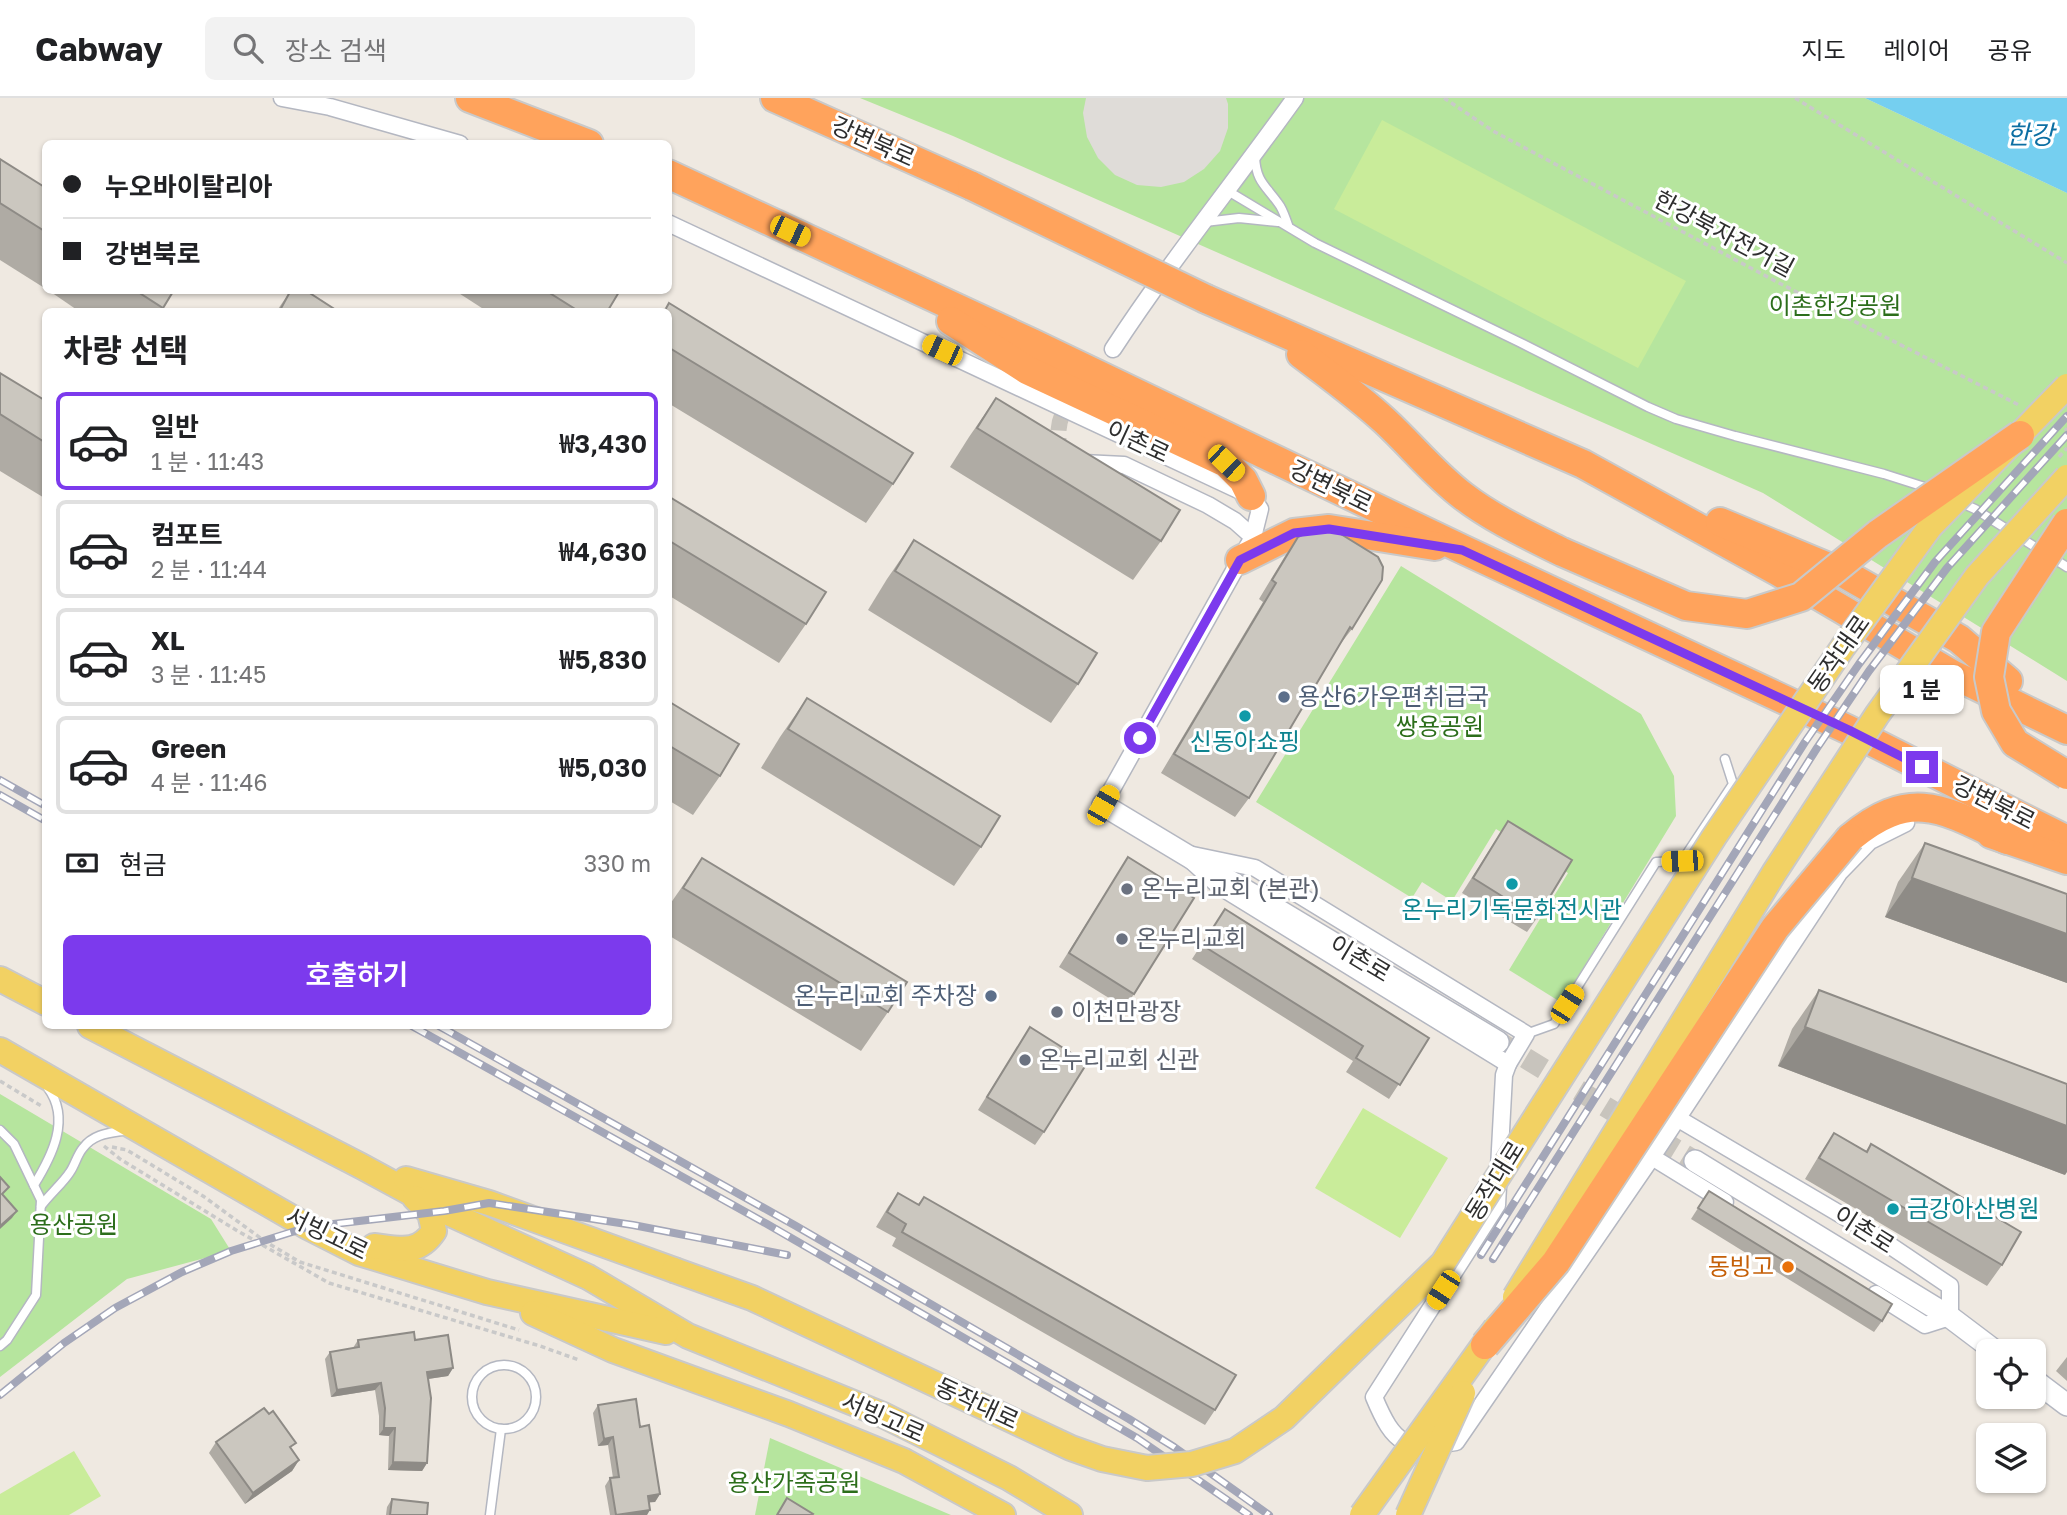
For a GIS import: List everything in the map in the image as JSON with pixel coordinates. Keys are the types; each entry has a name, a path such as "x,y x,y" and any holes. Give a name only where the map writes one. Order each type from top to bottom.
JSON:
{"highway":[{"path":"470,98 579,140"},
{"name":"강변북로","path":"775,98 972,186 1263,326 1583,464 1777,570 1952,674 2064,728"},
{"name":"강변북로","path":"672,176 1045,349 1462,550 1849,730 2067,840"},
{"path":"863,264 1027,370 1226,463 1243,480 1251,496"},
{"path":"1263,326 1353,393 1387,423 1421,460 1463,496 1502,522 1562,552 1686,606 1747,614 1801,597 1878,534 2025,423"},
{"path":"2067,523 1996,632 1989,677 1996,711 2015,743 2067,775"},
{"path":"1246,549 1294,533 1329,529 1462,550"},
{"path":"1485,1345 1556,1262 1775,928 1850,838 1864,826 1890,812 1919,807 1952,813 2007,840"},
{"path":"1906,823 1939,820 1979,829 2067,860"}],"main road":[{"name":"동작대로","path":"361,1166 489,1203 751,1298 1070,1448 1102,1459 1147,1468 1183,1465 1235,1451 1289,1414 1443,1263 1714,837 1843,647 1930,527 2025,423 2067,386"},
{"path":"1362,1515 1485,1345 1767,885 1877,715 1977,576 2067,477"},
{"path":"1,980 42,1001"},
{"name":"서빙고로","path":"96,1029 488,1233 588,1277 688,1336 883,1415 1009,1478 1070,1515"},
{"name":"서빙고로","path":"0,1050 359,1253 487,1292 688,1336"},
{"path":"335,1241 405,1250 426,1243 434,1231 429,1213 410,1192"},
{"path":"487,1292 613,1350 789,1414 904,1461 1003,1515"},
{"path":"1408,1515 1485,1345"}],"street":[{"path":"282,98 330,107 446,140"},
{"path":"1113,349 1146,299 1295,98"},
{"name":"이촌로","path":"672,225 1251,496 1260,509 1246,549 1103,805 1498,1042"},
{"path":"1083,463 1124,465 1208,505 1235,521 1246,549"},
{"path":"1183,853 1255,868 1526,1034 1504,1075 1497,1205 1374,1397 1385,1422 1401,1442 1428,1447 1456,1443 1652,1157 1839,873 1870,841 1906,823"},
{"path":"1183,853 1219,886 1508,1064"},
{"name":"이촌로","path":"1677,1118 1867,1230 1950,1286 1950,1317"},
{"path":"1652,1157 1735,1208"},
{"name":"이촌로","path":"1695,1161 1950,1317 1979,1339"},
{"name":"이촌로","path":"1866,1288 1925,1325 1950,1317"},
{"path":"2046,1389 2067,1405"}],"lane":[{"path":"1254,153 1256,174 1280,205 1288,225"},
{"path":"1228,191 1315,243 1648,407 1676,419 1735,436 1916,482 1975,509 2067,567"},
{"path":"1201,228 1239,218 1264,219 1288,225"},
{"path":"1526,1034 1555,1024 1656,862 1682,861 1733,783 1725,759"},
{"path":"34,1069 56,1098 59,1122 51,1153 34,1185"},
{"path":"41,1206 69,1174 82,1148 90,1140 105,1133 137,1129"},
{"path":"0,1130 14,1144 41,1200 36,1295 0,1346"},
{"path":"502,1364 524,1370 536,1389 537,1400 534,1411 527,1420 517,1427 502,1429 488,1425 480,1418 472,1400 472,1390 482,1372 502,1364"},
{"path":"490,1515 502,1429"}],"path":[{"name":"한강북자전거길","path":"1444,98 1505,137 1779,283 2025,423"},
{"path":"1795,98 2067,262"},
{"path":"2055,424 2067,430"},
{"path":"0,1081 47,1110 59,1122"},
{"path":"90,1140 103,1145 120,1159 236,1230 329,1283 540,1346 590,1364"}],"green space":[{"name":"이촌한강공원","path":"860,98 1865,98 2067,193 2067,681 1763,493 953,136"},
{"path":"1382,120 1686,281 1638,368 1334,209"},
{"name":"쌍용공원","path":"1401,566 1641,714 1674,776 1676,816 1562,1003 1509,970 1568,873 1496,829 1452,901 1422,882 1412,898 1256,802"},
{"name":"용산공원","path":"0,1094 211,1219 231,1251 127,1279 0,1377"},
{"path":"1363,1108 1448,1158 1400,1238 1315,1188"},
{"name":"용산가족공원","path":"770,1438 951,1515 755,1515"},
{"path":"74,1451 101,1496 69,1515 0,1515 0,1494"}],"shaded area":[{"path":"1086,98 1226,98 1228,128 1220,151 1204,169 1184,182 1161,187 1137,185 1115,175 1098,158 1087,137 1083,113"}],"water":[{"name":"한강","path":"1865,98 2067,98 2067,193"}],"building":[{"path":"0,159 42,185 42,229 0,203"},
{"path":"141,294 172,294 163,308"},
{"path":"289,294 311,294 333,308 281,308"},
{"path":"551,294 618,294 609,308 574,308"},
{"path":"669,303 913,453 893,484 672,349 672,308 666,308"},
{"path":"0,373 42,399 42,440 0,414"},
{"path":"996,398 1180,510 1161,541 977,428"},
{"path":"672,498 826,592 806,624 672,542"},
{"path":"1331,528 1378,557 1383,567 1382,580 1352,629 1350,627 1249,798 1174,754 1276,583 1272,580 1298,537 1312,530"},
{"path":"914,540 1097,653 1078,684 895,571"},
{"path":"807,698 1000,816 981,847 788,729"},
{"path":"672,703 739,744 720,776 672,747"},
{"name":"온누리기독문화전시관","path":"1508,821 1572,860 1537,918 1473,878"},
{"path":"1925,843 2067,894 2067,934 1912,878"},
{"name":"온누리교회","path":"1128,857 1194,898 1134,994 1069,953"},
{"path":"702,858 907,982 888,1012 683,888"},
{"path":"1225,909 1429,1038 1400,1085 1356,1058 1363,1046 1202,945"},
{"path":"1819,990 2067,1084 2067,1126 1805,1027"},
{"path":"1030,1027 1087,1063 1044,1132 987,1097"},
{"path":"1834,1133 1867,1152 1871,1144 2021,1232 2002,1265 1819,1158"},
{"path":"0,1177 9,1187 2,1194 17,1211 0,1226"},
{"path":"1709,1191 1892,1304 1882,1321 1698,1208"},
{"path":"898,1193 919,1205 924,1197 1236,1375 1215,1410 902,1232 906,1224 887,1212"},
{"path":"414,1332 415,1340 448,1335 453,1368 427,1372 431,1398 427,1463 393,1462 395,1428 384,1428 385,1408 381,1383 337,1390 330,1352 359,1347 358,1340"},
{"path":"636,1399 640,1427 649,1425 660,1494 648,1496 650,1510 616,1515 610,1478 619,1477 613,1437 604,1439 598,1405"},
{"path":"264,1408 269,1414 273,1411 296,1443 290,1447 299,1460 253,1493 216,1442"},
{"path":"787,1498 813,1514 777,1515"},
{"path":"392,1499 428,1503 427,1515 390,1515"}],"tunnel":[{"path":"1065,452 1059,446 1059,427 1064,411 1072,400"},
{"path":"1499,1042 1695,1161"}],"railway":[{"path":"1481,1255 1805,742 1859,664 1935,562 2067,416"},
{"path":"1493,1259 1817,748 1869,671 1947,568 2067,435"},
{"path":"0,780 42,804"},
{"path":"0,795 42,819"},
{"path":"417,1029 767,1224 1137,1438 1249,1515"},
{"path":"444,1029 796,1226 1129,1419 1174,1447 1269,1515"},
{"path":"0,1395 64,1343 115,1308 182,1272 231,1251 308,1227 489,1203 633,1225 787,1255"}],"place":[{"name":"용산6가우편취급국","path":"1284,697"},
{"name":"신동아쇼핑","path":"1245,716"},
{"name":"온누리기독문화전시관","path":"1512,884"},
{"name":"온누리교회 (본관)","path":"1127,889"},
{"name":"온누리교회","path":"1122,939"},
{"name":"온누리교회 주차장","path":"991,996"},
{"name":"이천만광장","path":"1057,1012"},
{"name":"온누리교회 신관","path":"1025,1060"},
{"name":"금강아산병원","path":"1893,1209"},
{"name":"동빙고","path":"1788,1267"}],"route":[{"path":"1140,738 1240,560 1294,533 1329,529 1462,550 1849,730 1922,767"}]}
